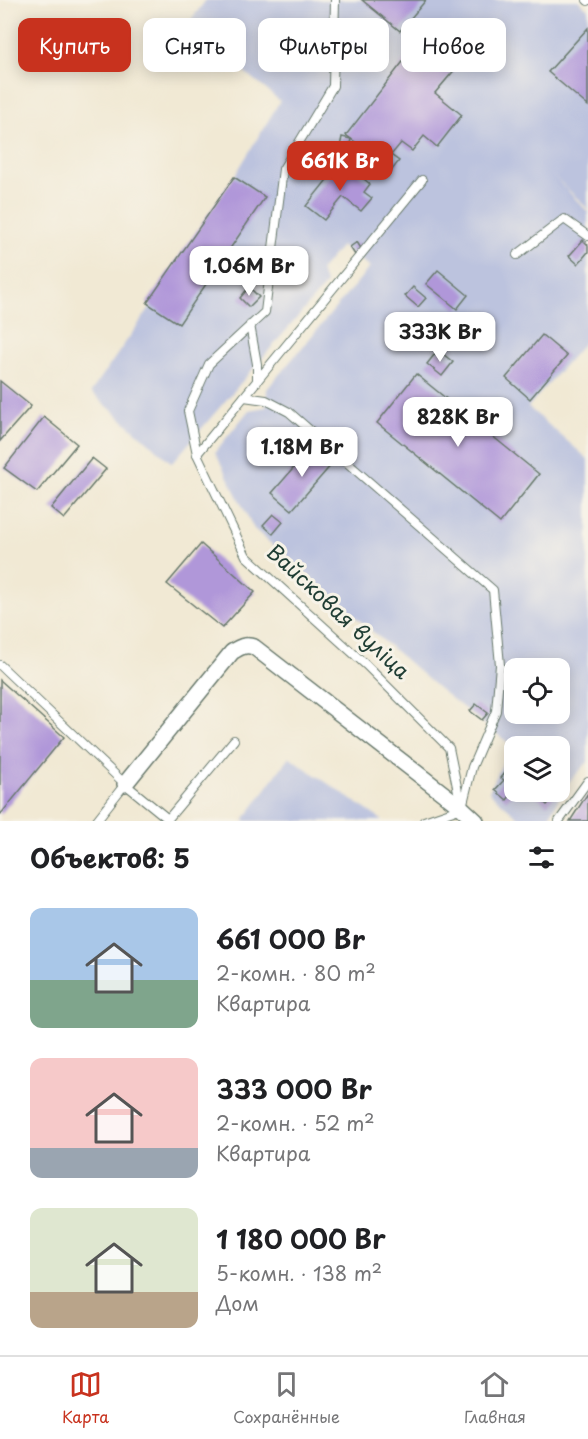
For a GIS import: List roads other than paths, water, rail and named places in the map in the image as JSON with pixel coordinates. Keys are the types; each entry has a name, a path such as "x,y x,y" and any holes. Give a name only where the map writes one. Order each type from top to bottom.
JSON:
{"street":[{"path":"125,784 232,652 249,645 476,821"}],"lane":[{"name":"Вайсковая вуліца","path":"335,0 333,86 283,169 265,312 209,364 188,411 197,454 246,556 366,665 449,748 462,808"},
{"path":"197,454 422,180"},
{"path":"517,255 564,219 588,236"},
{"path":"250,325 257,364 256,382"},
{"path":"244,397 266,400 289,412 493,590 500,665 496,711 472,767 462,808 424,821"},
{"path":"0,665 125,784 167,820 234,740"},
{"path":"559,821 588,781"},
{"path":"96,821 125,784"}]}
